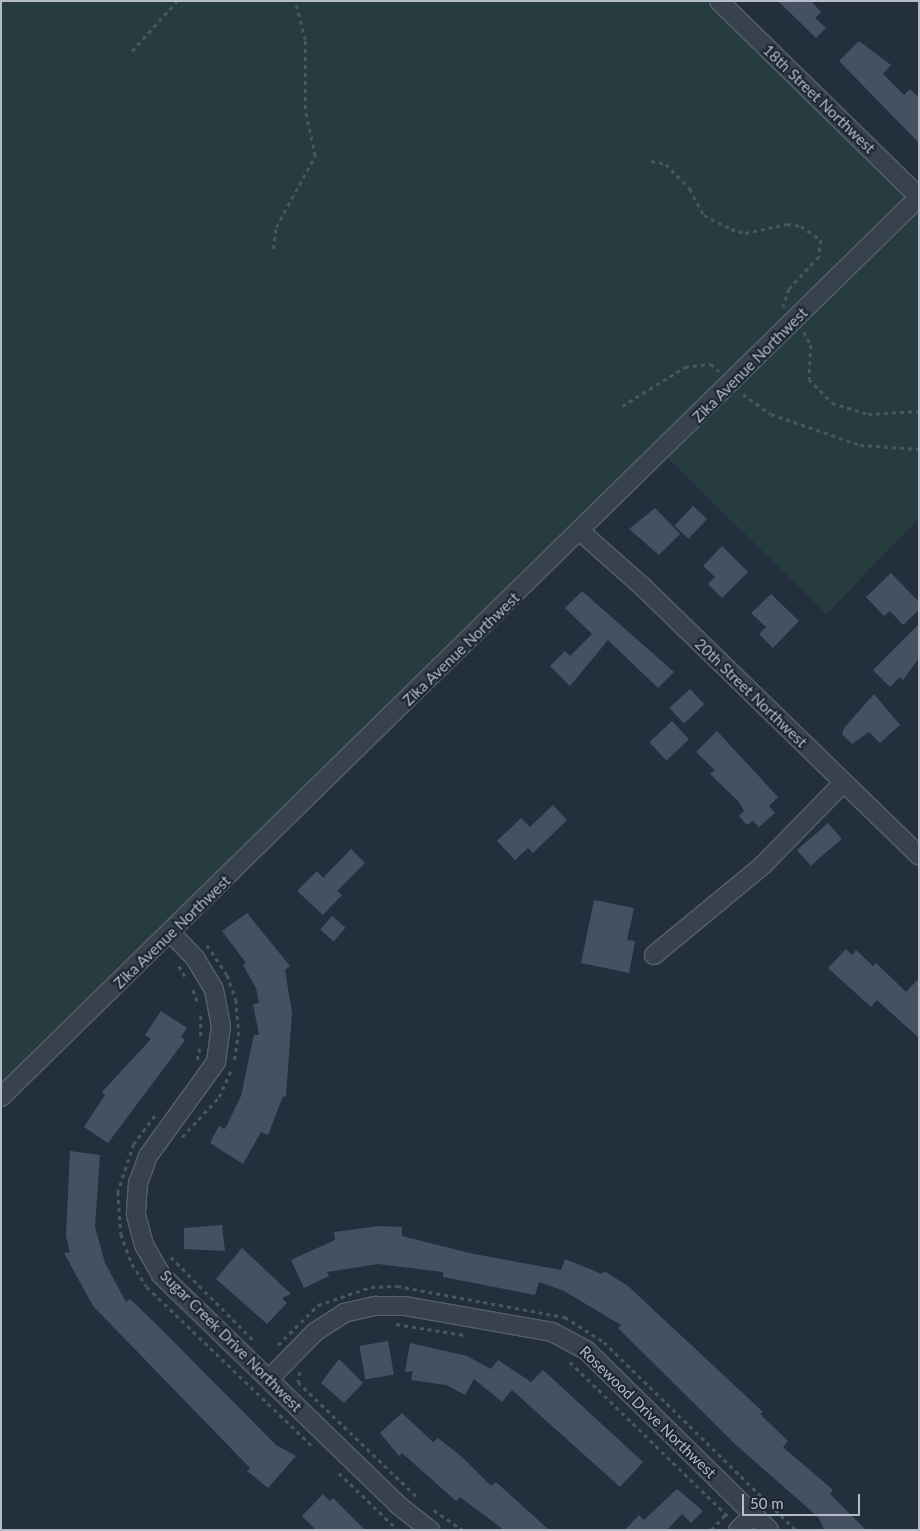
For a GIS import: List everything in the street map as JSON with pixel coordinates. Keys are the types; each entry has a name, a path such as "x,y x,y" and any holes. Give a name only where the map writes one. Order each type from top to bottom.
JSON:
{"street":[{"name":"18th Street Northwest","path":"719,1 919,197"},
{"name":"Zika Avenue Northwest","path":"1,1097 581,532 919,197"},
{"name":"20th Street Northwest","path":"581,532 919,855"},
{"path":"654,955 763,865 843,783"},
{"name":"Sugar Creek Drive Northwest","path":"171,933 195,958 214,990 221,1026 216,1062 148,1156 138,1184 136,1214 144,1245 161,1275 430,1530"},
{"name":"Rosewood Drive Northwest","path":"269,1379 315,1332 344,1313 375,1306 405,1306 552,1332 587,1351 768,1530"},
{"path":"738,1530 753,1514"}],"path":[{"path":"132,51 177,1"},
{"path":"273,249 276,227 315,156 306,110 306,48 295,1"},
{"path":"651,161 666,164 690,189 704,215 732,230 745,233 787,224 801,226 821,240 819,257 782,301 811,345 809,379 832,403 868,414 919,411"},
{"path":"622,406 698,363 711,364 771,414 860,445 919,449"},
{"path":"177,967 200,1006 201,1042 194,1066"},
{"path":"160,1110 134,1144 120,1178 118,1219 130,1259 147,1287 313,1448"},
{"path":"166,1249 258,1349"},
{"path":"274,1351 292,1327 318,1306 371,1286 397,1286 566,1317 604,1342 796,1530"},
{"path":"392,1323 468,1335"},
{"path":"565,1358 726,1514 711,1530"},
{"path":"304,1368 298,1382 422,1502"},
{"path":"339,1473 398,1530"},
{"path":"427,1505 463,1530"}],"green space":[{"path":"1,1 719,1 919,197 919,525 916,522 826,614 662,452 1,1097"}],"building":[{"path":"778,1 811,1 821,12 815,18 826,28 816,38"},
{"path":"859,41 891,65 883,74 904,95 910,89 919,98 919,143 839,61"},
{"path":"693,506 707,519 688,539 675,526"},
{"path":"655,508 680,534 659,555 629,529"},
{"path":"722,546 748,572 722,598 708,584 715,577 703,566"},
{"path":"891,573 919,602 919,610 903,625 890,611 884,616 866,597"},
{"path":"582,591 674,672 658,688 608,640 570,686 550,666 565,651 570,656 592,634 565,608"},
{"path":"771,594 799,621 773,648 759,634 766,627 751,613"},
{"path":"919,624 919,658 903,680 900,677 890,687 873,670"},
{"path":"690,689 704,704 684,723 670,708"},
{"path":"874,694 900,725 880,743 869,732 852,744 842,734 844,728"},
{"path":"672,721 689,739 666,760 649,742"},
{"path":"717,731 778,797 769,806 775,813 759,827 753,821 747,825 739,816 744,811 739,802 710,774 715,770 696,752"},
{"path":"553,805 567,820 533,853 528,848 515,860 497,841 521,818 530,827"},
{"path":"828,823 842,839 811,866 797,850"},
{"path":"351,849 365,863 337,891 342,895 323,915 297,891 317,871 323,878"},
{"path":"594,900 634,908 627,940 635,941 629,973 581,963"},
{"path":"247,913 290,966 285,970 292,1013 286,1097 283,1096 268,1135 261,1132 243,1164 210,1143 219,1126 225,1129 241,1096 254,1035 259,1035 253,1004 259,1003 256,988 243,965 246,963 222,931"},
{"path":"332,916 346,928 334,941 320,930"},
{"path":"846,949 852,955 856,950 873,966 876,963 906,992 919,978 919,1038 877,1000 871,1007 828,968"},
{"path":"161,1011 187,1028 181,1037 185,1040 108,1143 84,1127 105,1095 102,1092 151,1039 145,1035"},
{"path":"70,1151 100,1155 95,1227 105,1263 126,1302 130,1299 276,1445 296,1456 268,1488 247,1471 250,1468 93,1306 64,1253 70,1252 66,1236"},
{"path":"222,1225 225,1251 184,1249 184,1228"},
{"path":"379,1226 402,1227 402,1236 474,1254 561,1270 565,1259 602,1274 604,1271 628,1286 763,1412 760,1414 788,1441 783,1447 833,1490 830,1494 866,1530 824,1530 819,1518 735,1444 618,1328 621,1325 564,1291 539,1282 535,1295 443,1277 443,1272 378,1264 327,1272 329,1276 304,1288 291,1260 335,1240 334,1232"},
{"path":"242,1248 291,1294 282,1298 287,1303 267,1324 216,1279"},
{"path":"388,1341 394,1374 365,1380 359,1346"},
{"path":"410,1343 467,1356 491,1369 498,1360 531,1382 543,1370 643,1462 620,1487 512,1390 502,1402 474,1379 465,1395 446,1385 411,1380 413,1371 405,1372"},
{"path":"339,1359 363,1383 344,1403 321,1383"},
{"path":"402,1413 433,1442 438,1438 461,1456 491,1486 496,1482 549,1530 504,1530 460,1497 456,1501 402,1453 399,1456 380,1433"},
{"path":"677,1489 703,1511 691,1523 682,1514 667,1530 625,1530 639,1515 644,1520"},
{"path":"323,1494 330,1501 333,1498 365,1530 316,1530 302,1516"}]}
